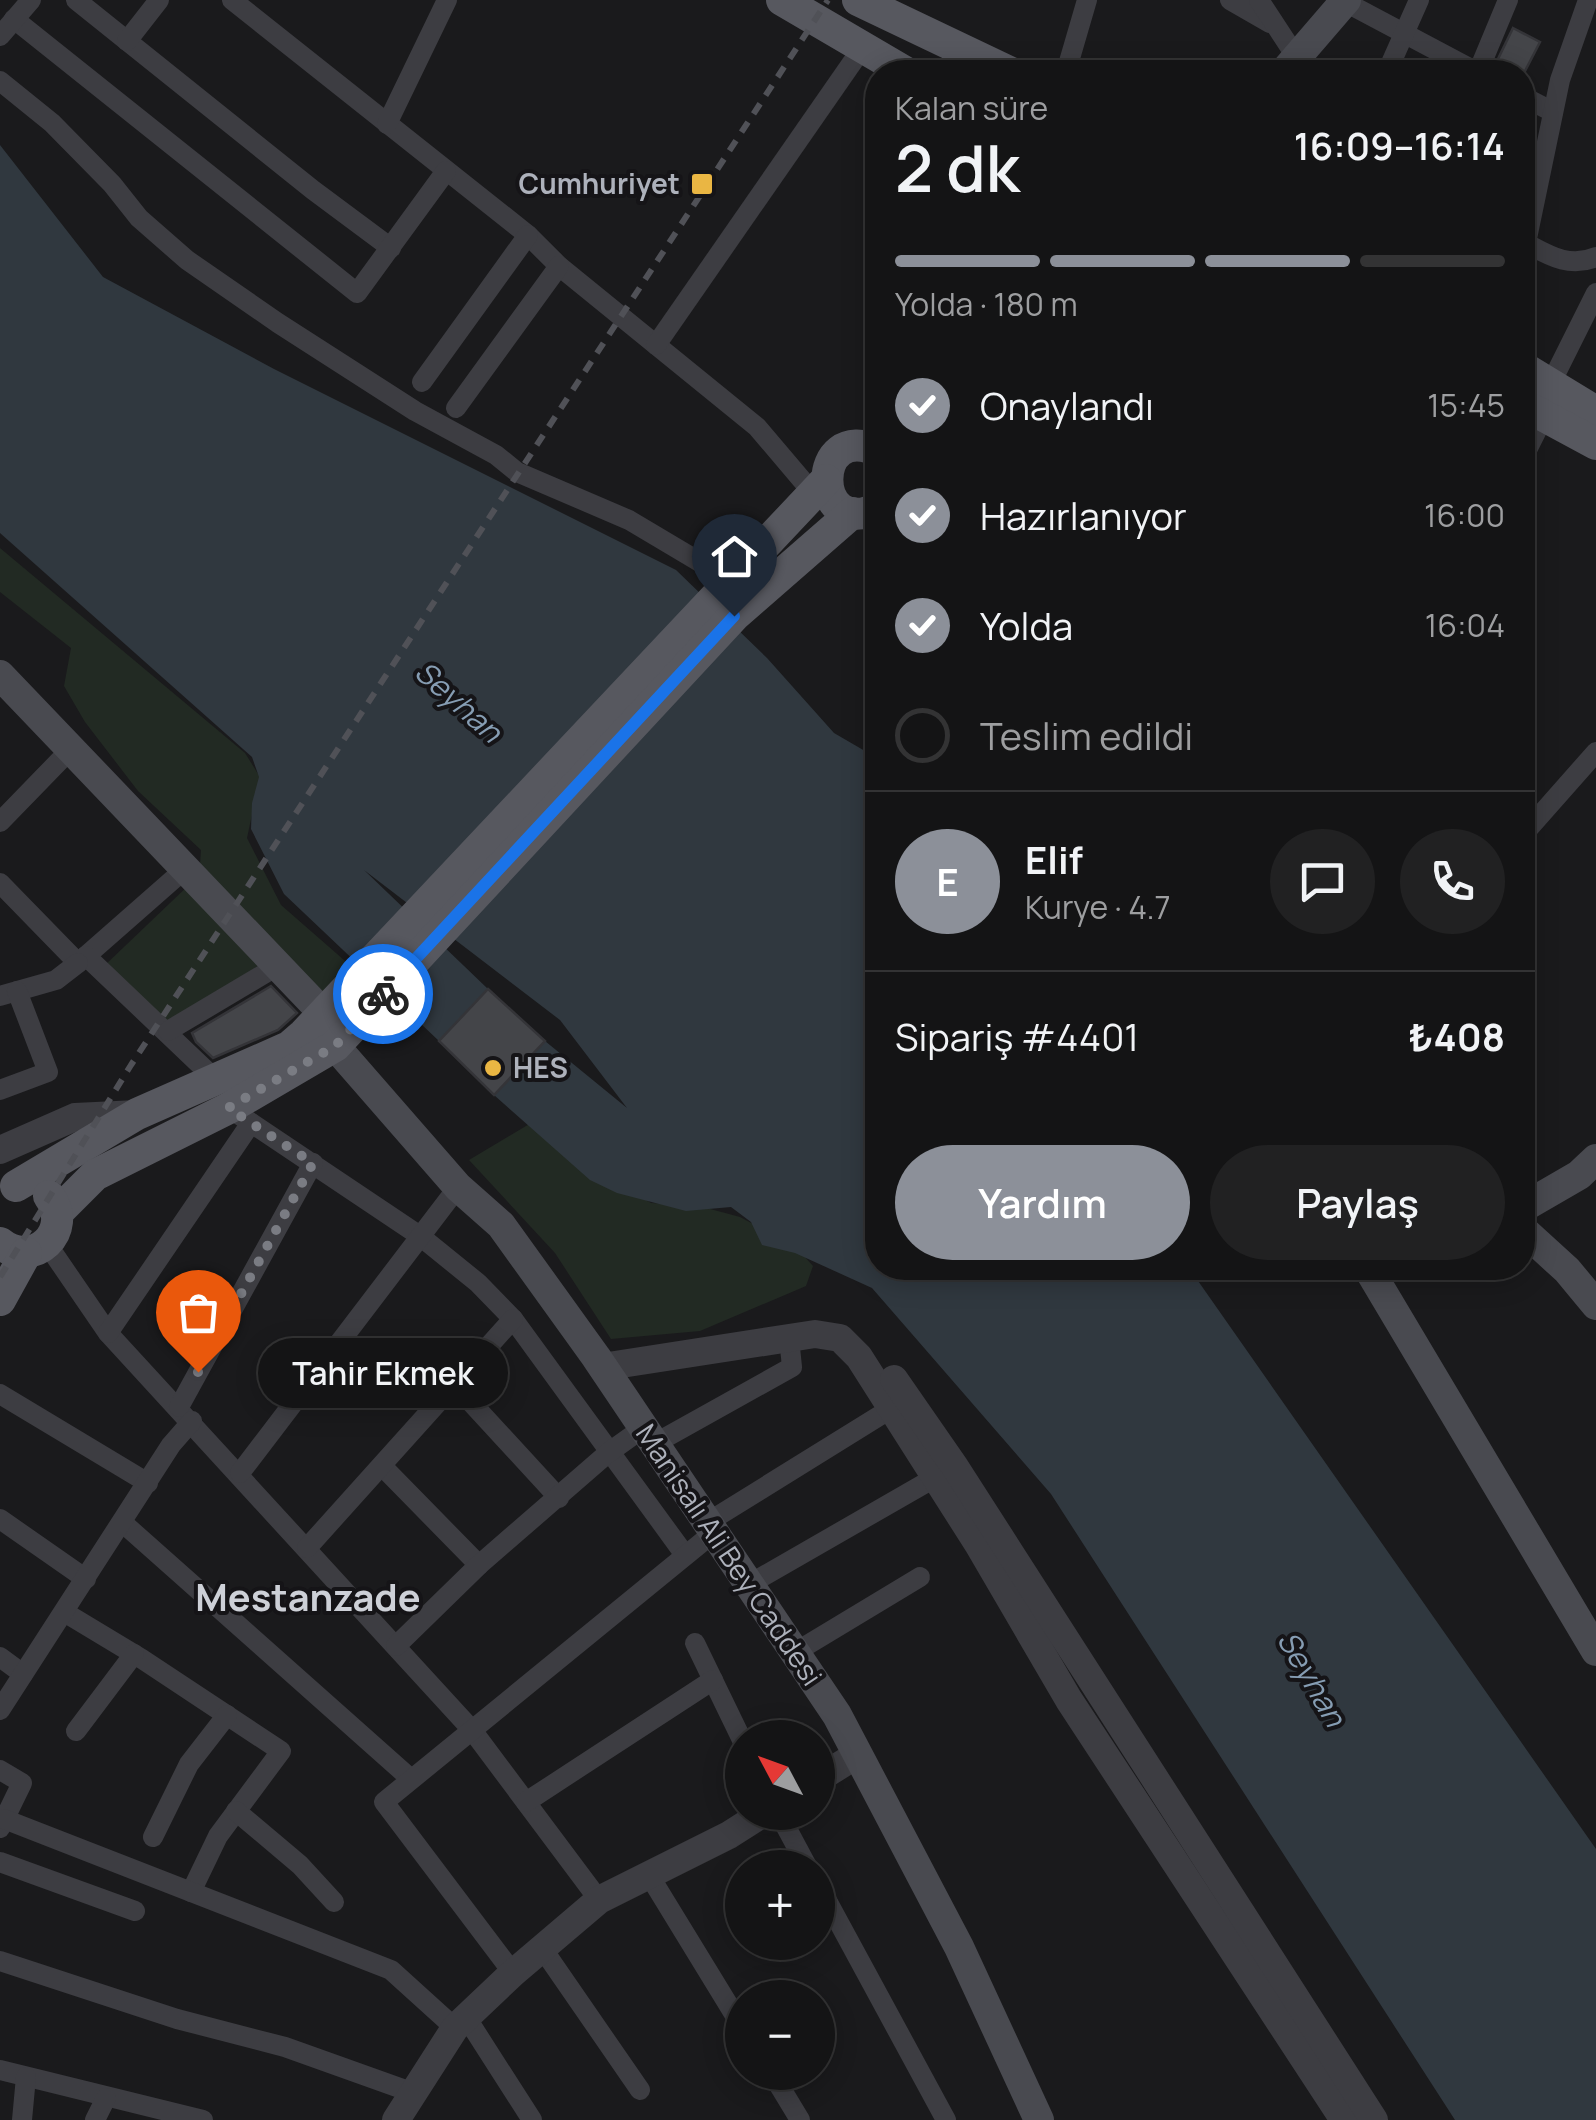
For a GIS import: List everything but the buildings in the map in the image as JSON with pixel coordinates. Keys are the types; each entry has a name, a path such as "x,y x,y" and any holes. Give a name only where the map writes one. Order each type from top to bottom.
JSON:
{"main road":[{"path":"782,0 885,60"},
{"path":"858,0 984,60"},
{"path":"1294,60 1342,2"},
{"path":"1535,393 1596,412"},
{"path":"1535,393 1596,444"},
{"path":"57,1213 95,1174 240,1115 335,1046 375,982 725,608 819,486 831,461 846,448 865,442"},
{"path":"819,486 833,501 865,510"},
{"path":"725,608 865,510"},
{"path":"0,675 324,1014 335,1046"},
{"path":"6,1189 136,1114 289,1047 324,1014 375,982"},
{"name":"Manisalı Ali Bey Caddesi","path":"335,1046 458,1187 501,1226 602,1366 837,1715 958,1947 1039,2120"},
{"path":"1535,1200 1579,1175 1596,1159"},
{"path":"0,1300 24,1247 58,1224 57,1213 46,1194 27,1186 6,1189"},
{"path":"1535,1242 1567,1270 1596,1305"},
{"path":"1375,1280 1596,1651"}],"street":[{"path":"0,36 31,0"},
{"path":"76,0 390,248"},
{"path":"127,40 159,0"},
{"path":"232,0 528,236 558,266 756,427 819,486"},
{"path":"387,124 447,0"},
{"path":"1070,60 1087,0"},
{"path":"1230,0 1276,26"},
{"path":"1259,0 1276,26 1288,60"},
{"path":"1393,60 1419,0"},
{"path":"1483,60 1508,0"},
{"path":"1535,193 1560,80 1588,0"},
{"path":"1342,2 1455,60"},
{"path":"14,19 358,294 446,170"},
{"path":"656,345 863,47"},
{"path":"0,81 52,124 112,184 139,218 187,260 278,323 415,411 496,455 517,472 629,520 702,564"},
{"path":"1535,103 1553,112"},
{"path":"422,382 528,236"},
{"path":"1535,248 1562,261 1596,258"},
{"path":"456,408 558,266"},
{"path":"1535,393 1588,314 1596,294"},
{"path":"0,822 70,750"},
{"path":"1535,821 1596,752"},
{"path":"0,1090 48,1072 9,994 56,980 185,869"},
{"path":"0,883 82,960 168,1032 214,1078"},
{"path":"168,1032 279,965"},
{"path":"0,1150 76,1118 136,1114"},
{"path":"108,1332 240,1115 420,1236 478,1284 512,1319 685,1556"},
{"path":"0,1710 171,1446 313,1163"},
{"path":"240,1473 458,1187"},
{"path":"24,1247 186,1414 472,1730 599,1900"},
{"path":"789,1338 827,1318 853,1327 874,1348 955,1466 1374,2120"},
{"path":"308,1548 512,1319"},
{"path":"602,1366 815,1334 840,1338 859,1357 936,1477 1068,1700 1344,2120"},
{"path":"396,1646 479,1565 608,1453 792,1367 789,1338"},
{"path":"455,1385 559,1498"},
{"path":"0,1394 148,1483"},
{"path":"513,1973 384,1802 685,1556 709,1529 892,1408"},
{"path":"383,1467 479,1565"},
{"path":"748,1585 936,1477"},
{"path":"0,1519 86,1580"},
{"path":"123,1523 412,1780"},
{"path":"794,1652 920,1577"},
{"path":"64,1612 281,1751 218,1836 191,1892"},
{"path":"695,1643 732,1720"},
{"path":"76,1731 134,1654"},
{"path":"0,1657 24,1674"},
{"path":"526,1802 713,1680"},
{"path":"152,1837 189,1764 227,1715"},
{"path":"835,1769 858,1754"},
{"path":"0,1770 22,1783 2,1823 391,1970 460,2023 532,2120"},
{"path":"236,1811 300,1865 334,1902"},
{"path":"396,2120 460,2023 542,1948 599,1900 737,1830"},
{"path":"0,1862 135,1912"},
{"path":"649,1875 725,1999"},
{"path":"835,1915 946,2120"},
{"path":"542,1948 640,2090"},
{"path":"0,1960 177,2019 284,2047 411,2092"},
{"path":"0,2070 193,2119"},
{"path":"22,2120 26,2077"},
{"path":"782,2090 800,2120"},
{"path":"95,2120 106,2098"}],"shaded area":[{"path":"0,548 245,753 260,777 247,838 281,905 352,967 322,994 200,865 201,850 138,791 85,722 64,686 71,648 0,592"},
{"path":"192,882 260,964 174,1032 102,968"},
{"path":"531,1123 586,1164 651,1203 703,1207 740,1217 795,1246 813,1266 806,1286 700,1331 611,1339 555,1253 469,1160"}],"water":[{"name":"Seyhan","path":"0,145 103,277 274,369 676,570 767,658 834,733 865,751 865,1280 1197,1280 1596,1849 1596,2120 1455,2120 1051,1494 872,1288 795,1253 762,1245 751,1222 731,1207 686,1211 617,1193 590,1180 494,1095 545,1041 627,1108 560,1020 364,870 488,989 439,1041 284,894 251,829 259,777 252,757 0,533"}],"railway":[{"path":"0,1277 131,1065 828,0"}],"way so far":[{"path":"198,1372 313,1163 228,1108 335,1046 383,994"}],"place":[{"name":"Cumhuriyet","path":"702,184"},
{"name":"HES","path":"493,1068"},
{"name":"Tahir Ekmek","path":"198,1372"}],"district":[{"name":"Mestanzade","path":"308,1598"}],"route":[{"path":"383,994 734,616"}]}
